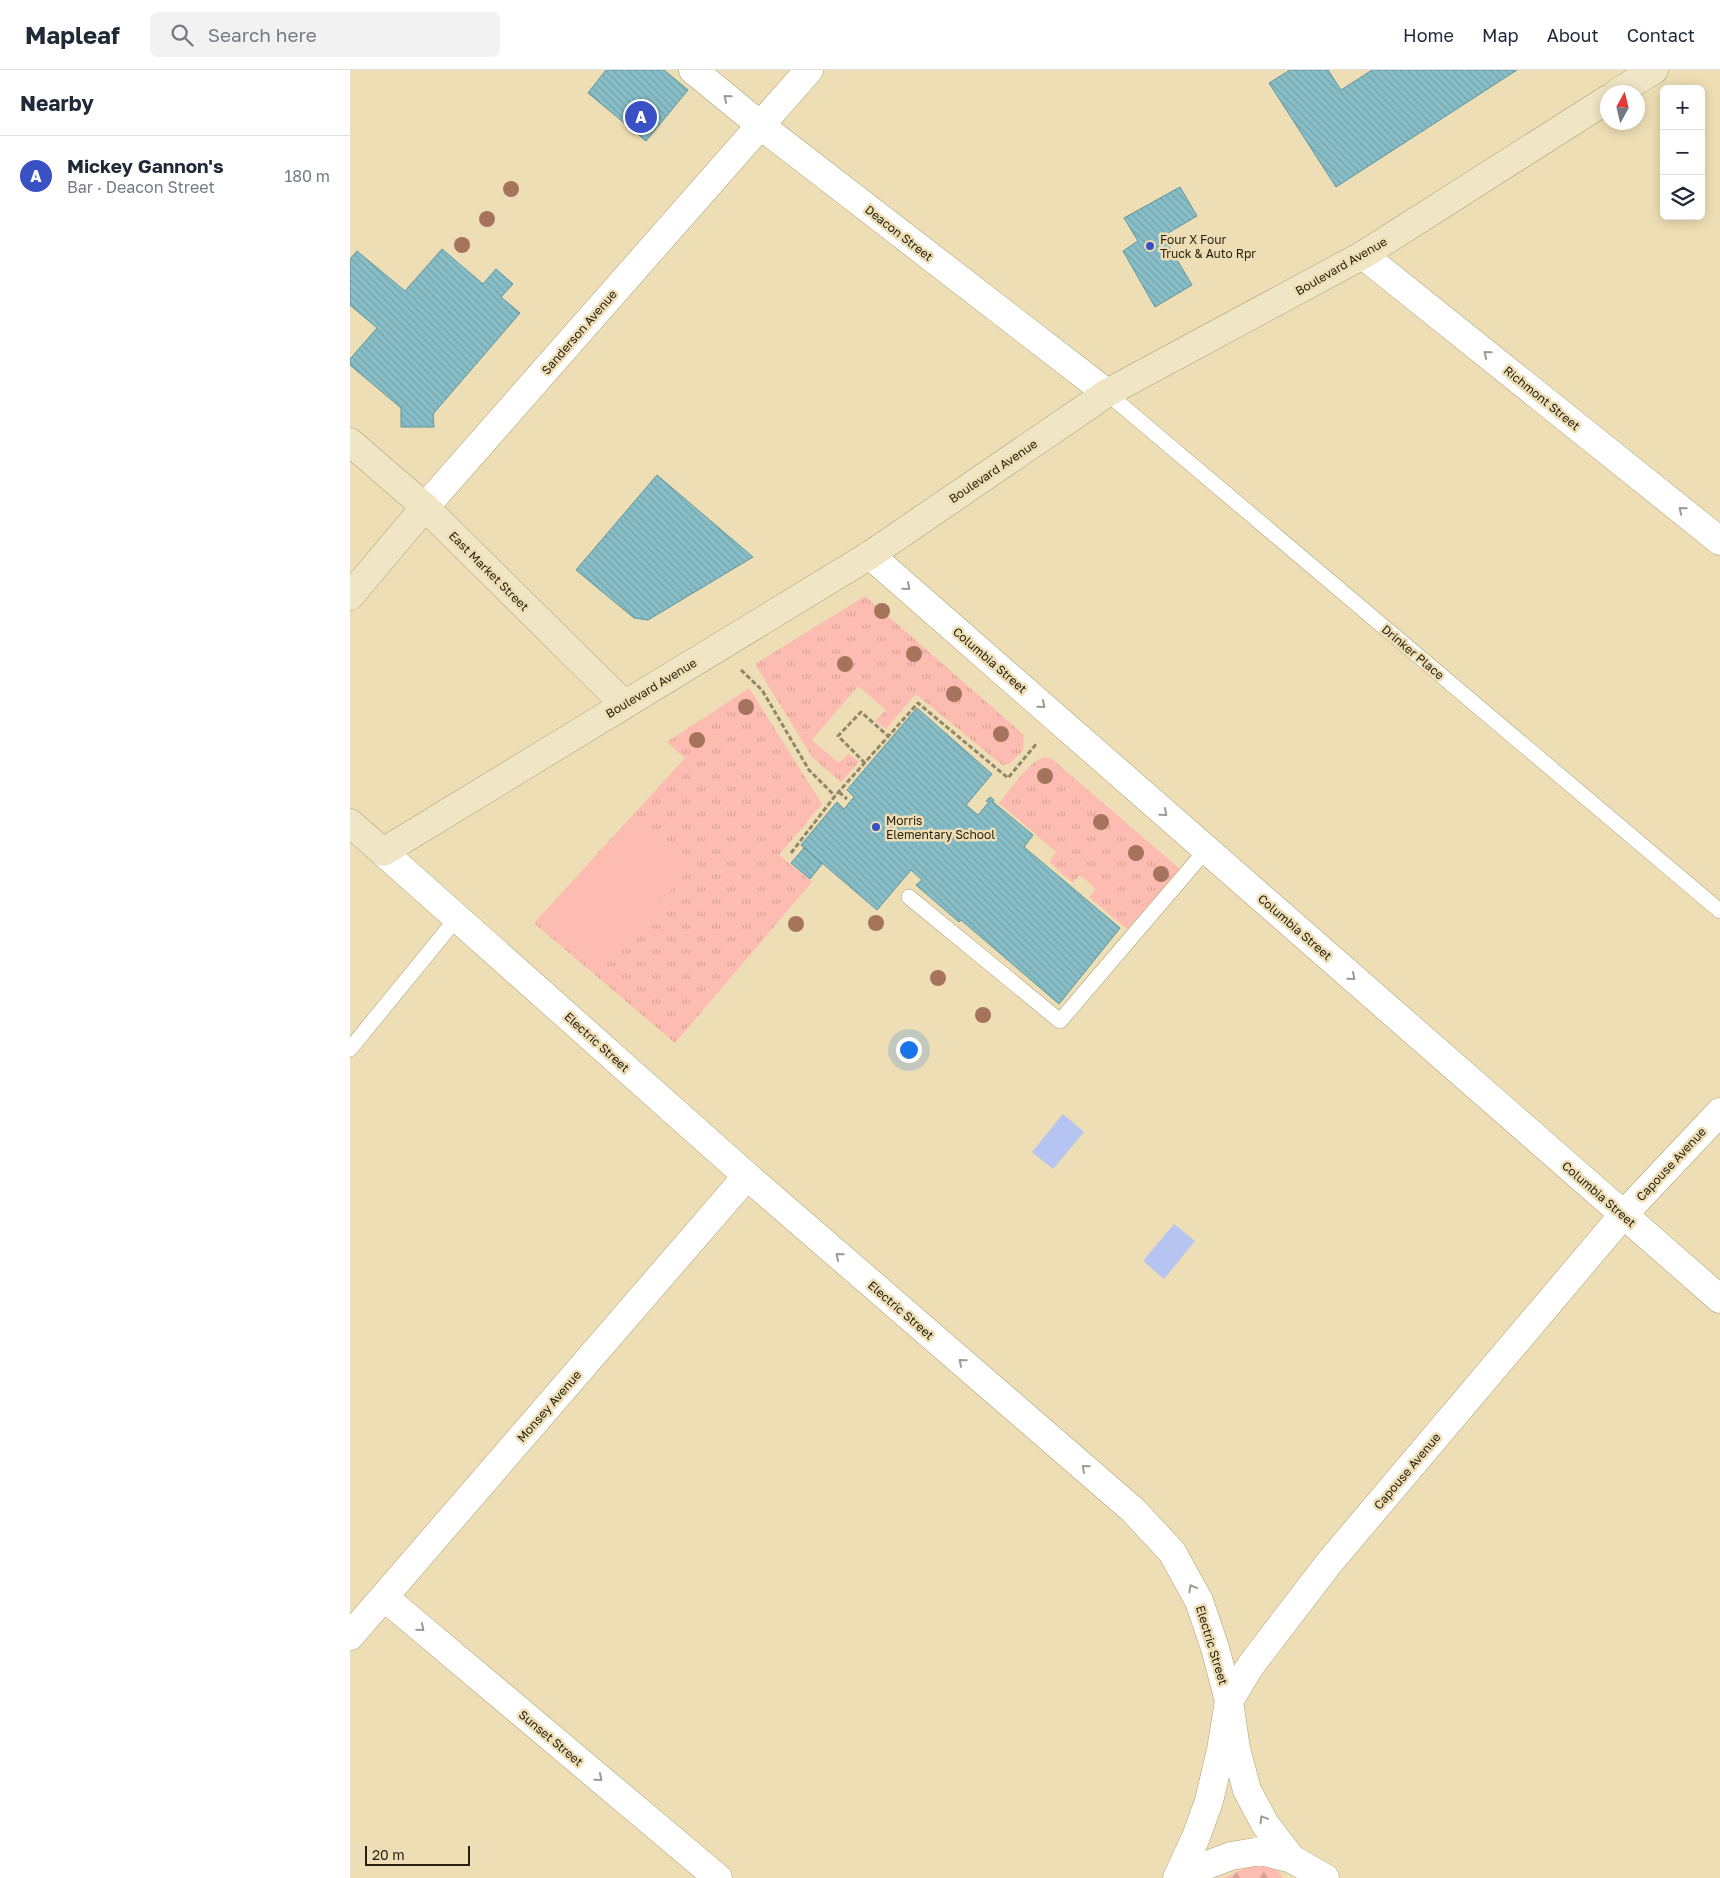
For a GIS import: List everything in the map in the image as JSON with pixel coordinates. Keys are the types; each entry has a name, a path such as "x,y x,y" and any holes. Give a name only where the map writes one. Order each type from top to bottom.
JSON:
{"street":[{"name":"Deacon Street","path":"693,70 760,125 1106,393"},
{"name":"Sanderson Avenue","path":"350,596 425,507 808,70"},
{"path":"1629,85 1654,70"},
{"name":"Boulevard Avenue","path":"383,852 870,555 1106,393 1363,255 1600,104"},
{"name":"Richmont Street","path":"1363,255 1720,541"},
{"name":"East Market Street","path":"350,442 425,507 624,704"},
{"name":"Columbia Street","path":"870,555 1720,1299"},
{"name":"Electric Street","path":"350,823 747,1176 1133,1510 1172,1552 1199,1600 1215,1648 1229,1701 1236,1749 1247,1790 1265,1824 1295,1868 1325,1878"},
{"name":"Capouse Avenue","path":"1178,1876 1209,1800 1221,1750 1229,1701 1270,1639 1329,1563 1623,1215 1720,1112"},
{"name":"Monsey Avenue","path":"350,1636 747,1176"},
{"name":"Sunset Street","path":"384,1597 718,1878"},
{"path":"1178,1876 1231,1856 1261,1852 1295,1868"}],"lane":[{"name":"Drinker Place","path":"1106,393 1720,911"},
{"path":"908,897 1060,1021 1206,850"},
{"path":"350,1049 457,918"}],"path":[{"path":"740,670 762,690 808,770 835,796"},
{"path":"791,853 835,796 918,703 1008,778 1040,739"},
{"path":"865,763 838,736 861,712 888,736"},
{"path":"839,792 847,799"}],"green space":[{"path":"865,596 1024,735 1023,750 1009,764 1002,765 915,695 886,729 875,721 886,710 858,686 812,740 839,763 849,754 859,762 841,782 812,757 755,664"},
{"path":"749,688 822,804 779,855 812,882 675,1043 534,923 685,758 667,742"},
{"path":"1046,757 1052,759 1180,869 1127,929 1089,897 1096,889 1080,875 1073,883 1049,862 1056,852 999,803 1033,763"},
{"path":"635,814 693,866 601,966 544,914"},
{"path":"1270,1865 1281,1874 1282,1878 1224,1878 1247,1867"}],"water":[{"path":"1063,1114 1084,1132 1053,1169 1032,1152"},
{"path":"1174,1224 1195,1241 1164,1279 1143,1261"}],"building":[{"path":"606,70 664,70 688,90 646,141 588,93"},
{"path":"1290,70 1328,70 1341,90 1372,70 1517,70 1336,187 1269,83"},
{"name":"Four X Four Truck & Auto Rpr","path":"1180,187 1197,216 1163,236 1192,285 1155,307 1123,251 1138,241 1124,218"},
{"path":"442,249 483,284 496,269 513,284 501,297 520,313 433,414 434,427 401,427 401,408 350,365 350,359 377,328 350,305 350,259 357,251 405,291"},
{"path":"657,475 753,557 648,620 634,618 576,570"},
{"path":"917,708 992,774 966,805 978,815 989,802 986,801 990,797 994,800 993,802 1033,835 1024,847 1120,928 1059,1004 961,920 959,922 916,885 922,880 911,870 877,910 801,845 837,802 844,809 854,797 847,790"},
{"path":"804,848 822,864 810,879 791,863"}],"place":[{"name":"Mickey Gannon's","path":"641,117"},
{"name":"Four X Four Truck & Auto Rpr","path":"1150,246"},
{"name":"Morris Elementary School","path":"876,827"}]}
